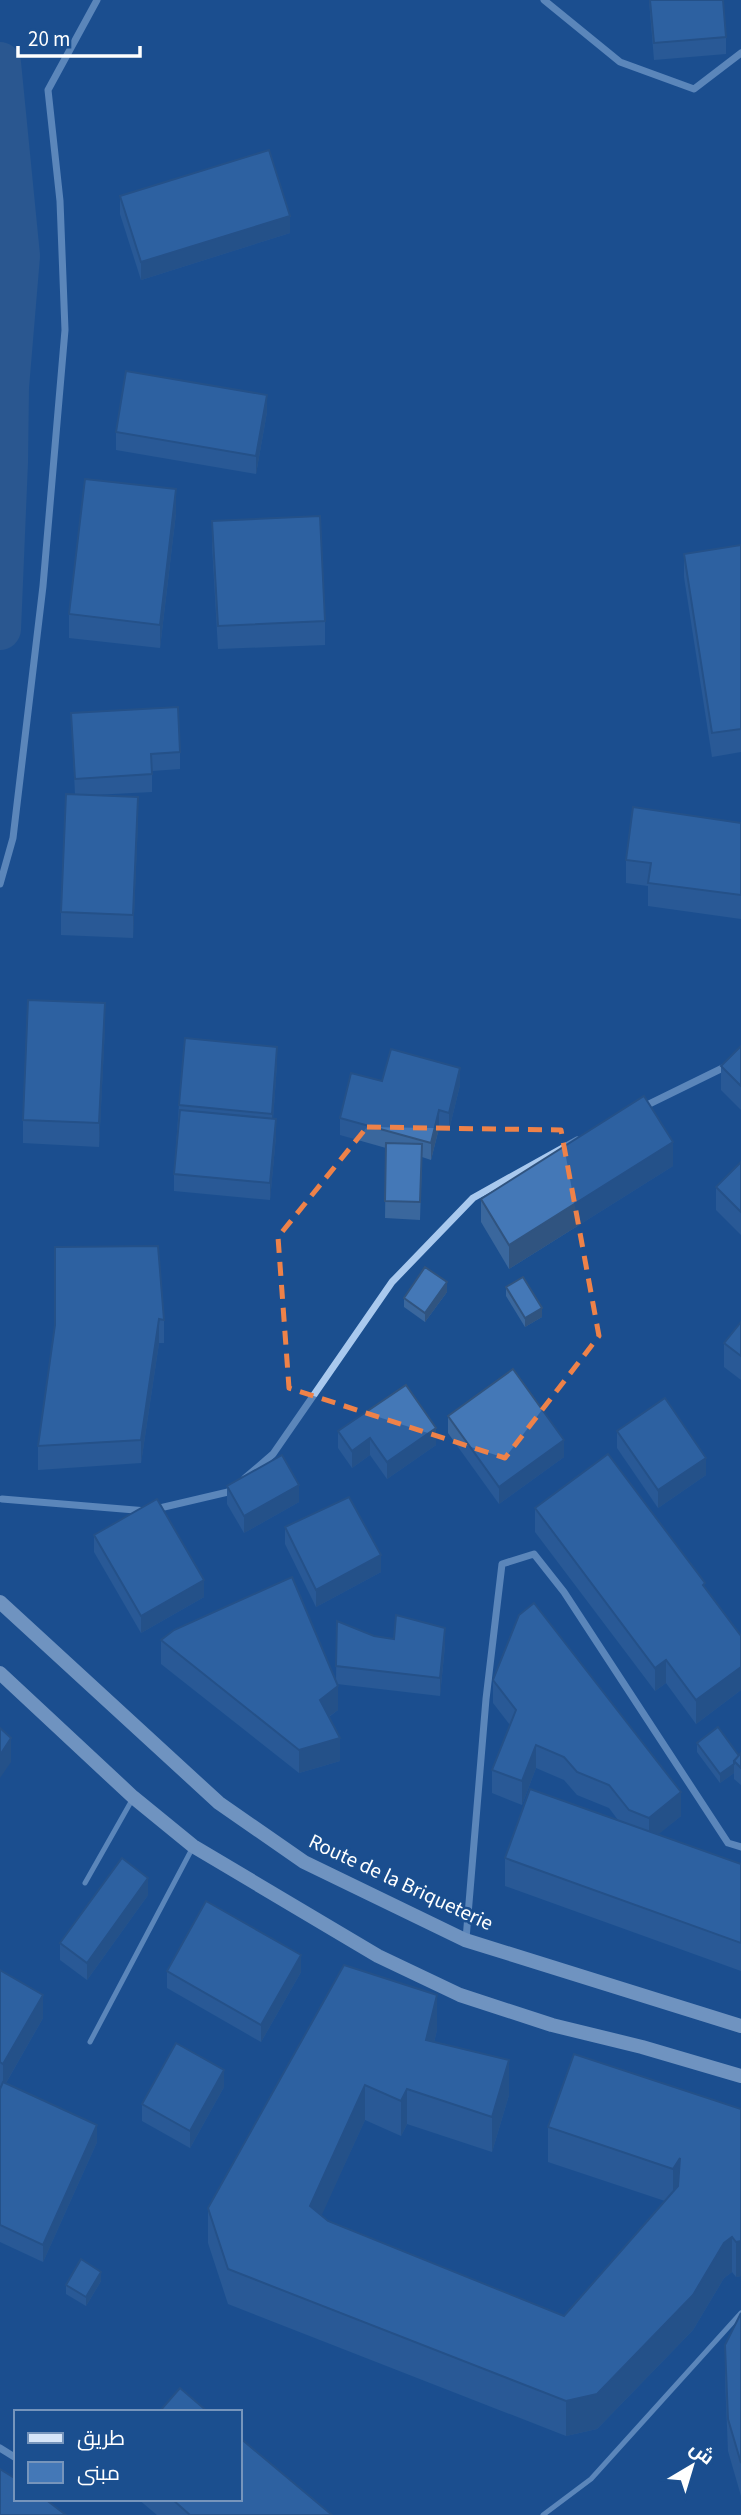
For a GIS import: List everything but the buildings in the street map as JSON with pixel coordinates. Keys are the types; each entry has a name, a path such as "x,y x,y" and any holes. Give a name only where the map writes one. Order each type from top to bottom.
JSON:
{"street":[{"path":"0,884 13,838 34,666 65,330 60,201 48,90 97,0"},
{"path":"544,0 620,62 694,89 741,53"},
{"path":"629,1114 741,1059"},
{"path":"1,1497 148,1511 228,1492 273,1454 392,1282 473,1198 579,1139"},
{"path":"466,1940 486,1699 502,1564 534,1554 564,1592 728,1843 741,1847"},
{"name":"Route de la Briqueterie","path":"0,1602 219,1803 304,1862 466,1940 741,2026"},
{"path":"0,1673 133,1797 193,1846 377,1956 460,1995 552,2025 642,2047 741,2076"}],"lane":[{"path":"85,1883 133,1797"},
{"path":"90,2042 193,1846"},
{"path":"543,2515 591,2479 741,2313"}],"highlighted area":[{"path":"367,1127 561,1130 599,1336 505,1458 289,1388 278,1237"}],"waterway":[{"path":"0,63 19,256 8,387 0,629"}]}
